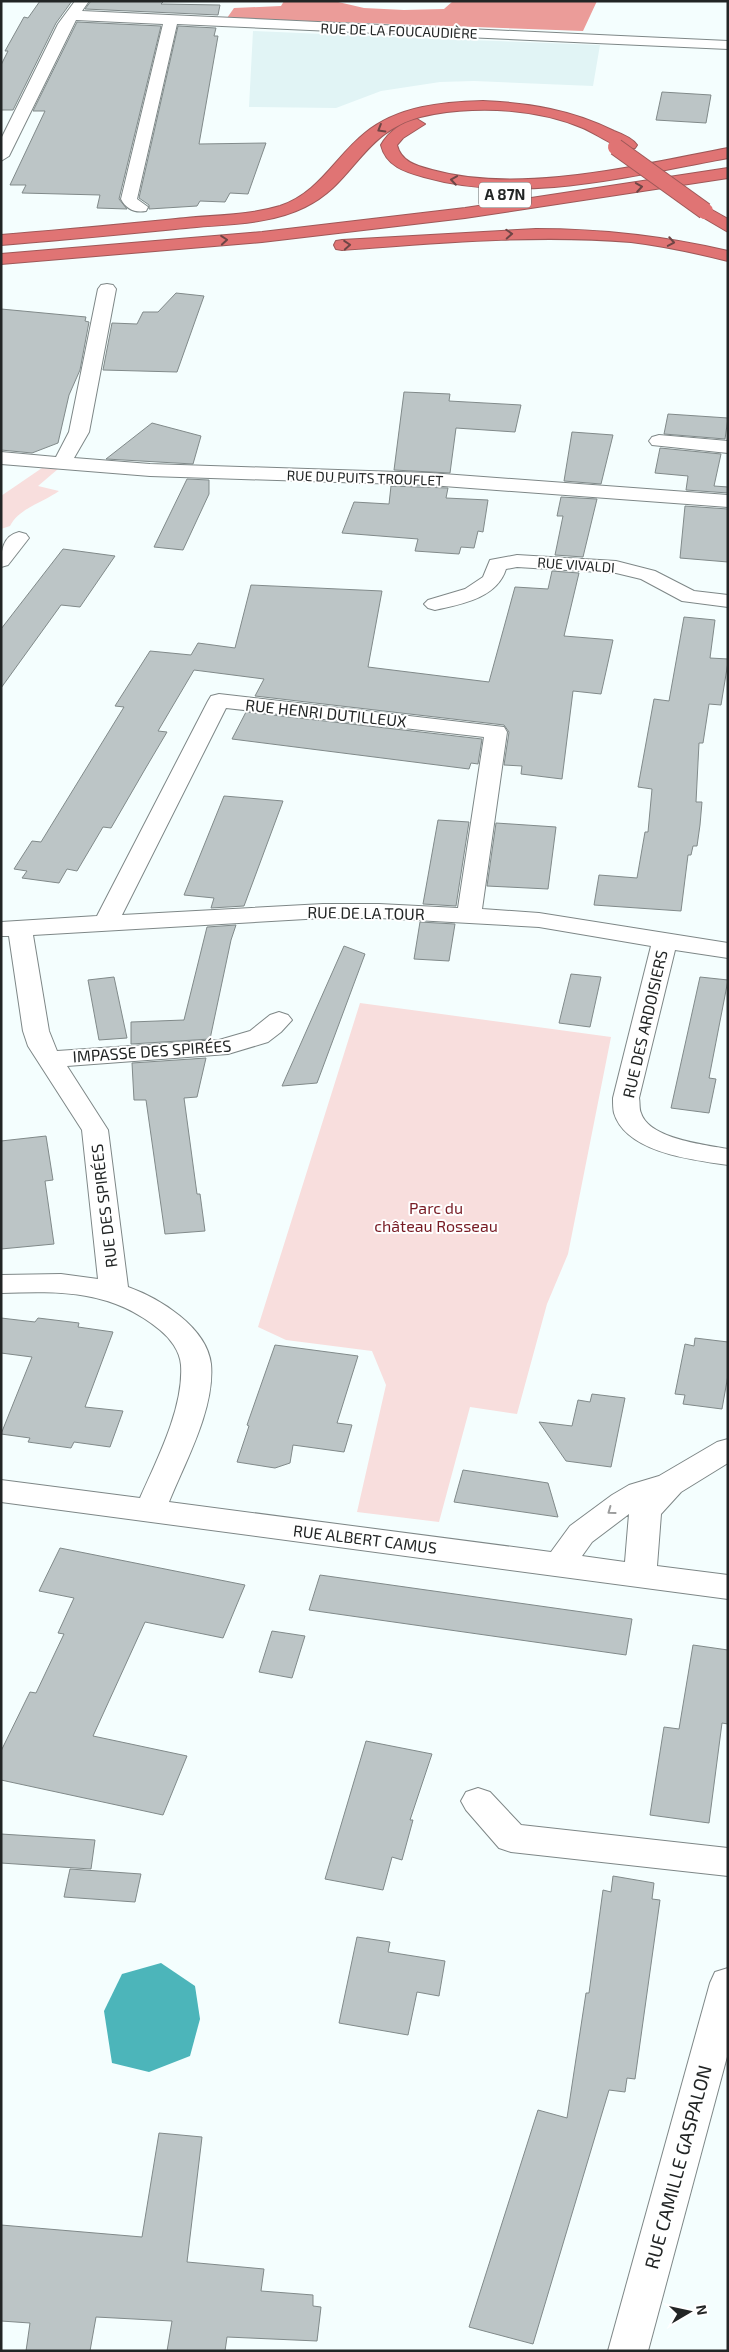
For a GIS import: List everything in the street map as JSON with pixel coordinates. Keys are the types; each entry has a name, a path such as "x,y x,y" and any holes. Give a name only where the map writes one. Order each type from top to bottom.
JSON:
{"highway":[{"path":"1,240 238,218 287,208 304,202 320,192 378,131 402,119 434,110 487,107 543,112 588,124 716,212 728,227"},
{"path":"622,146 552,122 490,114 454,116 426,121 398,133 389,145 394,157 414,170 450,180 487,184 574,177 728,153"},
{"name":"A 87N","path":"1,246 262,223 458,201 563,187 728,160"},
{"name":"A 87N","path":"1,260 252,238 456,214 728,173"},
{"path":"1,266 551,232 636,237 691,246 728,256"}],"street":[{"path":"1,156 71,15 82,1"},
{"name":"RUE DE LA FOUCAUDIÈRE","path":"71,15 279,26 728,45"},
{"path":"140,207 129,199 164,44 169,26 173,20"},
{"path":"62,463 79,432 107,289"},
{"path":"659,441 728,447"},
{"name":"RUE DU PUITS TROUFLET","path":"1,458 259,475 430,479 728,502"},
{"path":"1,561 19,538"},
{"name":"RUE VIVALDI","path":"435,604 472,593 492,580 497,564 516,560 616,567 648,575 689,597 728,601"},
{"name":"RUE HENRI DUTILLEUX","path":"106,924 219,701 496,732 469,916"},
{"name":"RUE DE LA TOUR","path":"10,928 348,910 539,920 728,951"},
{"name":"RUE DES SPIRÉES","path":"10,928 36,1031 48,1059 95,1130 114,1292"},
{"name":"RUE DES ARDOISIERS","path":"665,941 626,1098 627,1110 636,1127 652,1140 728,1158"},
{"name":"IMPASSE DES SPIRÉES","path":"48,1059 233,1046 256,1040 268,1032 279,1020"},
{"name":"RUE DES SPIRÉES","path":"1,1284 82,1285 114,1292 141,1304 167,1320 186,1338 196,1359 197,1381 167,1475 154,1498 151,1511"},
{"path":"559,1565 581,1534 606,1514 640,1493 670,1484 728,1449"},
{"path":"640,1575 644,1516 648,1508 670,1484"},
{"name":"RUE ALBERT CAMUS","path":"1,1491 728,1587"},
{"path":"478,1801 511,1838 728,1862"},
{"name":"RUE CAMILLE GASPALON","path":"628,2351 728,1983"}],"shaded area":[{"path":"284,1 334,1 364,8 404,10 444,9 453,1 597,1 583,31 227,18 234,8 281,6"},
{"path":"253,31 600,45 593,86 474,81 440,82 381,91 336,108 249,107"}],"green space":[{"path":"42,468 58,469 38,486 59,491 19,514 10,526 1,529 1,496"},
{"name":"Parc du château Rosseau","path":"360,1003 611,1037 568,1254 547,1304 517,1414 470,1407 439,1522 357,1512 386,1385 372,1351 286,1340 258,1327"}],"water":[{"path":"161,1963 195,1986 200,2019 190,2056 149,2072 112,2063 104,2011 122,1974"}],"building":[{"path":"40,1 72,1 56,23 13,110 1,110 1,65 8,51 5,51 24,17 28,18"},
{"path":"91,1 164,1 161,4 220,5 218,15 85,9"},
{"path":"77,22 161,26 119,199 127,209 97,208 100,195 22,193 26,185 10,185 45,111 33,111"},
{"path":"178,26 216,28 214,36 218,36 199,144 266,143 248,194 230,193 225,202 200,201 197,206 149,209 149,205 139,198"},
{"path":"662,92 711,95 706,123 656,120"},
{"path":"176,293 204,296 177,372 103,370 112,323 137,324 143,312 158,312"},
{"path":"1,309 86,317 85,321 89,322 80,370 69,395 58,443 32,453 1,450"},
{"path":"404,392 450,394 449,401 521,405 515,432 456,428 450,473 394,470"},
{"path":"668,414 728,418 725,439 664,434"},
{"path":"152,423 201,436 193,464 106,459"},
{"path":"572,432 613,435 601,484 564,481"},
{"path":"660,448 721,454 714,486 728,487 728,493 686,490 688,476 655,473"},
{"path":"187,479 209,480 209,494 183,550 154,547"},
{"path":"391,486 448,488 446,498 488,500 483,532 478,531 474,548 461,547 459,554 415,551 418,539 342,533 354,502 389,504"},
{"path":"561,497 597,499 583,557 555,555 563,516 557,516"},
{"path":"685,506 728,509 728,562 680,558"},
{"path":"63,549 115,556 80,607 61,605 1,688 1,629"},
{"path":"552,571 579,573 564,636 613,640 601,694 573,691 562,779 521,774 522,766 504,765 509,732 504,725 255,696 264,679 194,670 158,731 167,732 111,828 103,827 77,871 67,869 59,883 22,878 27,871 14,869 32,841 41,842 124,707 115,706 150,651 191,655 198,643 235,648 251,585 382,591 368,667 489,682 515,587 548,589"},
{"path":"684,617 715,620 710,658 728,659 728,662 721,705 709,704 703,743 699,743 696,802 702,802 700,825 697,846 693,846 691,855 688,855 681,911 594,905 599,875 637,878 645,832 648,832 652,789 638,787 654,699 669,701"},
{"path":"246,712 482,739 478,764 471,763 469,769 232,739"},
{"path":"224,796 283,801 244,906 211,908 214,898 184,895"},
{"path":"438,820 469,822 456,906 423,904"},
{"path":"496,823 556,827 548,889 487,886"},
{"path":"420,922 455,924 449,961 414,959"},
{"path":"236,925 231,940 210,1039 131,1044 131,1022 184,1020 207,927"},
{"path":"344,946 365,954 317,1083 282,1086"},
{"path":"571,974 601,977 590,1027 559,1023"},
{"path":"114,977 127,1038 99,1040 88,980"},
{"path":"700,977 728,980 709,1078 716,1079 709,1113 671,1108"},
{"path":"206,1058 197,1097 184,1098 197,1194 200,1194 205,1231 165,1234 146,1100 134,1100 132,1063"},
{"path":"46,1136 53,1180 45,1181 54,1244 1,1249 1,1141"},
{"path":"1,1318 35,1322 38,1318 79,1323 78,1327 113,1332 85,1407 123,1411 110,1447 74,1442 71,1448 28,1442 30,1438 1,1434 32,1357 1,1353"},
{"path":"695,1338 728,1342 728,1375 722,1409 683,1404 685,1395 675,1394 685,1344 694,1346"},
{"path":"275,1345 358,1356 337,1423 352,1425 344,1452 293,1445 290,1463 275,1468 237,1462 249,1426 247,1425"},
{"path":"592,1394 625,1398 611,1467 566,1461 539,1422 572,1426 578,1400 590,1402"},
{"path":"463,1470 548,1483 558,1517 454,1502"},
{"path":"60,1548 245,1585 223,1638 145,1622 93,1736 187,1756 163,1815 1,1780 1,1751 30,1692 36,1693 64,1634 58,1633 74,1598 39,1591"},
{"path":"320,1575 632,1619 626,1655 309,1610"},
{"path":"272,1631 305,1636 292,1678 259,1672"},
{"path":"693,1645 728,1650 728,1724 722,1723 709,1823 650,1815 664,1727 679,1729"},
{"path":"366,1741 432,1754 410,1820 413,1820 402,1860 392,1857 383,1890 325,1879"},
{"path":"1,1834 95,1840 91,1869 1,1863"},
{"path":"70,1869 141,1874 135,1902 64,1897"},
{"path":"613,1876 654,1883 652,1899 660,1900 635,2079 627,2078 625,2092 609,2090 533,2344 469,2327 538,2110 567,2118 586,1993 589,1993 603,1890 611,1892"},
{"path":"357,1937 390,1942 388,1952 445,1961 439,1996 417,1992 408,2035 339,2023"},
{"path":"159,2133 202,2137 187,2262 264,2269 261,2291 313,2295 313,2306 321,2307 317,2341 227,2337 225,2351 167,2351 172,2321 96,2317 90,2351 26,2351 30,2323 1,2321 1,2225 142,2237"}]}
